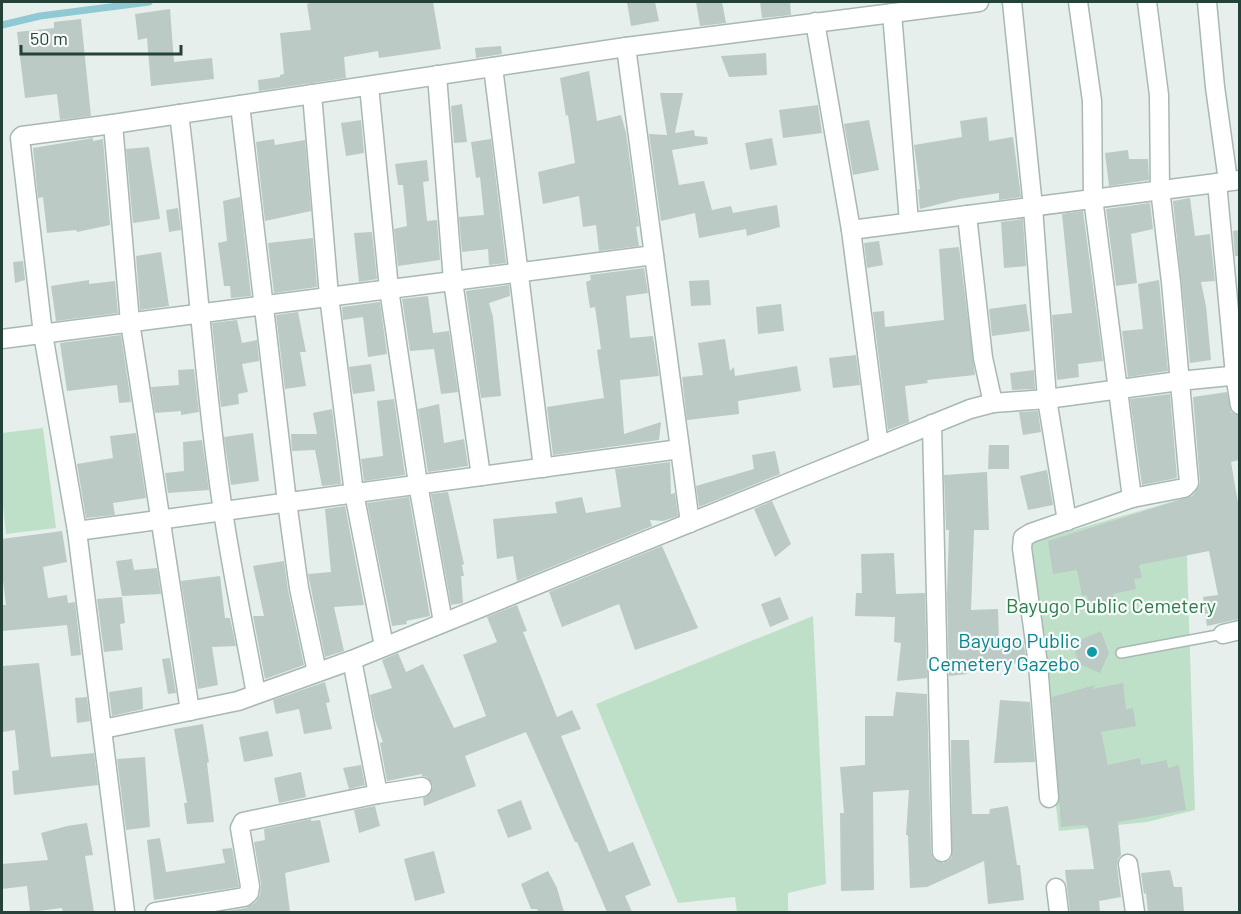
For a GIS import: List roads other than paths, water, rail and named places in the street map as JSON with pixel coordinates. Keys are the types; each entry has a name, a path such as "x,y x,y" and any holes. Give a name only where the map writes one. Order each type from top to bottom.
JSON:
{"street":[{"path":"124,912 77,531 43,334 20,138 626,47 980,2"},
{"path":"1012,2 1033,207 1047,399 1067,521"},
{"path":"1078,2 1092,101 1093,198 1132,498"},
{"path":"1049,798 1038,664 1022,548 1023,538 1132,498 1184,488 1189,483 1171,282 1160,189 1159,95 1147,2"},
{"path":"1207,2 1215,87 1228,181 1239,405"},
{"path":"892,13 909,222"},
{"path":"815,22 850,230 879,446"},
{"path":"626,47 690,523"},
{"path":"493,67 543,468"},
{"path":"437,75 453,281 481,476"},
{"path":"369,86 389,289 418,484 442,622"},
{"path":"312,94 329,296 354,494 384,646"},
{"path":"240,105 287,502 299,588 317,672"},
{"path":"179,114 191,209 199,314 223,511 256,694"},
{"path":"113,124 130,322 190,711"},
{"path":"850,230 1228,181"},
{"path":"967,214 983,358 993,404"},
{"path":"2,339 654,255"},
{"path":"103,729 238,701 352,660 970,409 993,404 1237,375"},
{"path":"932,424 942,852"},
{"path":"77,531 680,449"},
{"path":"352,660 378,794"},
{"path":"155,912 244,897 249,893 240,828 243,822 422,787"},
{"path":"1128,864 1135,912"},
{"path":"1056,888 1059,912"}],"lane":[{"path":"1121,653 1231,632"}],"waterway":[{"path":"2,25 40,16 149,2"}],"place":[{"name":"Bayugo Public Cemetery Gazebo","path":"1092,652"}],"park label":[{"name":"Bayugo Public Cemetery","path":"1111,605"}]}
